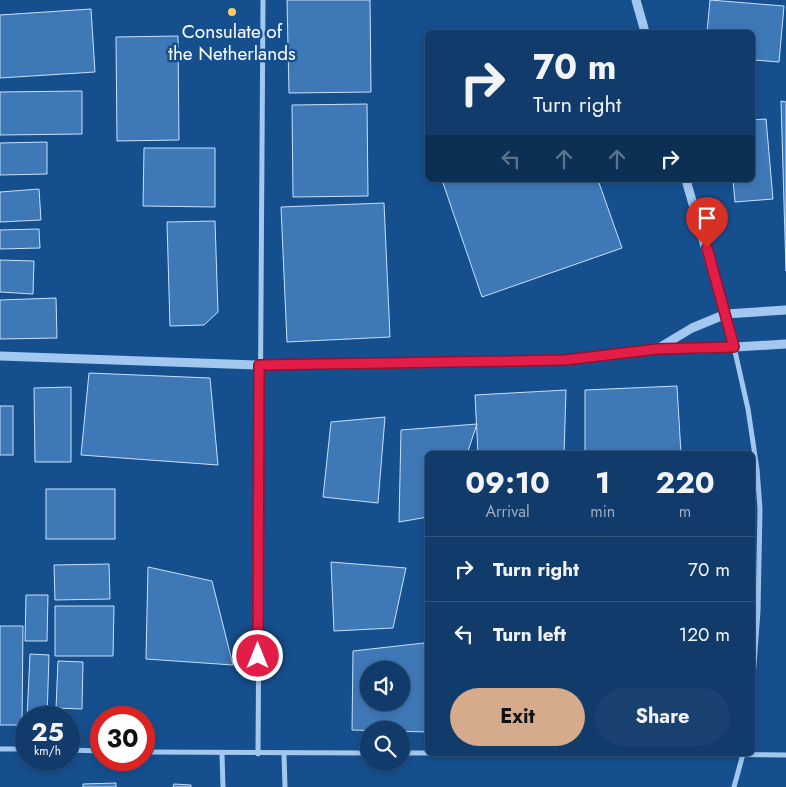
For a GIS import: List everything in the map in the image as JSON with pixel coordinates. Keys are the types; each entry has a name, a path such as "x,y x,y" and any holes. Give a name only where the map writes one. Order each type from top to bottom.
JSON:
{"street":[{"path":"258,754 259,365 263,0"},
{"path":"636,0 644,30"},
{"path":"687,182 726,314 748,409 753,451"},
{"path":"657,349 692,328 726,314 786,310"},
{"path":"0,356 259,365 565,360 657,349 786,344"},
{"path":"755,467 760,509 758,611 755,652"},
{"path":"0,749 15,749"},
{"path":"155,752 360,753"},
{"path":"410,753 425,753"},
{"path":"222,754 223,787"},
{"path":"284,754 285,787"},
{"path":"755,755 786,755"},
{"path":"734,787 743,756"}],"building":[{"path":"287,0 370,0 371,92 289,93"},
{"path":"710,0 784,6 779,62 755,60 755,30 707,30"},
{"path":"91,9 95,72 0,78 0,15"},
{"path":"178,36 179,140 117,141 116,37"},
{"path":"82,91 82,134 0,135 0,92"},
{"path":"781,101 786,102 786,271"},
{"path":"367,104 368,196 293,197 292,105"},
{"path":"766,119 773,199 735,202 733,182 755,182 755,120"},
{"path":"47,142 47,174 0,175 0,143"},
{"path":"144,148 215,148 215,207 143,206"},
{"path":"599,182 622,248 482,297 443,183"},
{"path":"39,189 41,220 0,222 0,192"},
{"path":"384,203 390,337 287,342 281,207"},
{"path":"215,221 218,312 204,325 170,326 167,222"},
{"path":"39,229 40,248 0,249 0,230"},
{"path":"0,260 34,261 33,294 0,292"},
{"path":"56,298 57,338 0,339 0,300"},
{"path":"89,373 210,378 218,465 81,455"},
{"path":"677,386 681,451 585,451 585,390"},
{"path":"71,387 71,462 35,462 34,388"},
{"path":"566,390 564,451 478,451 475,395"},
{"path":"0,406 13,406 13,455 0,455"},
{"path":"385,417 378,503 323,497 331,422"},
{"path":"477,424 468,451 425,451 425,518 399,522 401,430"},
{"path":"46,489 115,489 115,539 46,539"},
{"path":"331,562 406,568 393,628 334,631"},
{"path":"109,564 110,599 55,600 54,565"},
{"path":"148,567 212,581 233,665 146,659"},
{"path":"26,595 48,595 47,641 25,641"},
{"path":"55,606 114,606 113,656 55,656"},
{"path":"0,626 23,626 22,706 15,706 15,725 0,725"},
{"path":"424,643 425,732 410,732 410,721 360,721 360,730 352,730 353,651"},
{"path":"30,654 49,655 47,706 28,706"},
{"path":"58,661 83,662 82,709 80,709 80,706 56,706"},
{"path":"116,783 116,787 83,787 83,784"},
{"path":"174,784 191,785 191,787 173,787"}],"place":[{"name":"Consulate of the Netherlands","path":"232,12"}],"route":[{"path":"258,656 259,365 565,360 606,357 657,349 734,347 707,248"}]}
